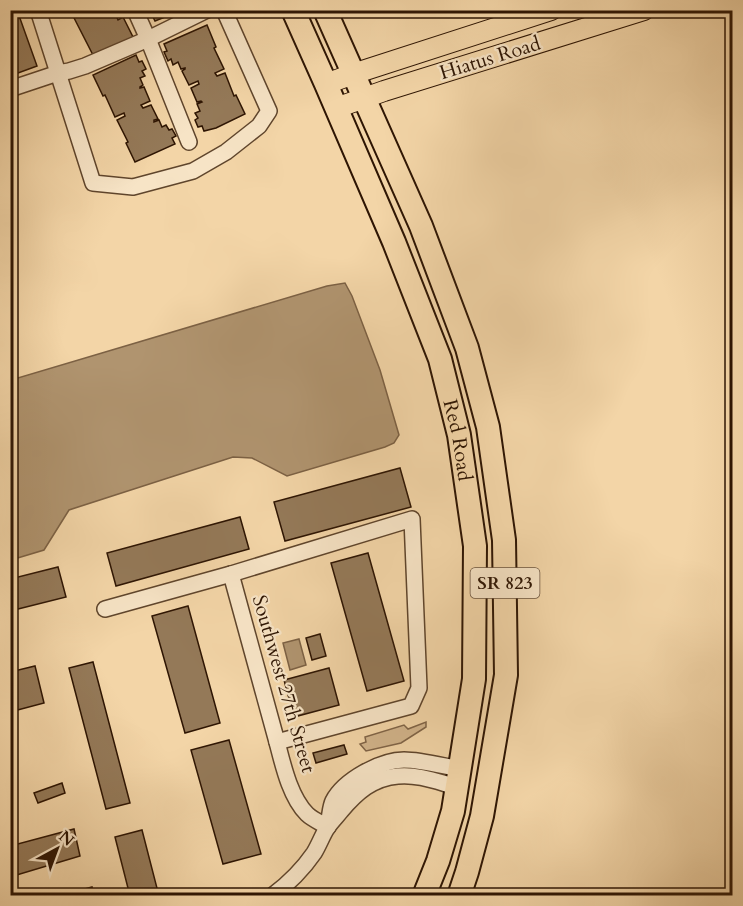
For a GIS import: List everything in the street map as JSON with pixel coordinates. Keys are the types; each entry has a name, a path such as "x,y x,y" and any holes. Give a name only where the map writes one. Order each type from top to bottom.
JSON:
{"highway":[{"name":"Red Road","path":"293,10 394,242 440,359 459,435 475,546 474,679 453,811 438,861 424,896"},
{"name":"Red Road","path":"325,10 421,226 467,348 488,427 504,540 506,675 482,816 459,896"},
{"path":"474,615 488,644 478,749 489,776"},
{"path":"444,896 468,819 458,778"}],"main road":[{"name":"Hiatus Road","path":"326,84 551,10"},
{"name":"Hiatus Road","path":"336,108 644,10"}],"street":[{"path":"38,10 93,183 133,187 193,171 226,152 259,126 269,111 224,10"},
{"path":"135,10 189,142"},
{"path":"10,89 58,72 85,66 207,10"},
{"path":"105,609 231,574 412,519 419,688 411,706 278,742"},
{"name":"Southwest 27th Street","path":"231,574 284,769 294,794 307,814 328,827"},
{"path":"272,896 299,872 314,852 328,827 333,802 353,780 374,768 403,760 458,778"}],"shaded area":[{"path":"345,283 380,370 399,435 394,443 287,476 252,458 233,457 69,510 44,550 11,560 11,380 327,286"},
{"path":"299,639 306,665 290,670 283,643"},
{"path":"426,722 426,727 401,743 366,751 360,744 366,742 365,737 404,725 408,729"}],"building":[{"path":"10,10 17,10 37,66 10,76"},
{"path":"70,10 114,10 118,20 123,17 133,37 94,57"},
{"path":"146,10 180,11 155,21 152,15 149,17"},
{"path":"207,25 224,69 215,73 217,76 225,73 234,96 236,95 245,114 216,128 204,131 202,126 198,127 195,120 198,118 195,113 200,111 197,104 202,102 197,102 191,88 199,84 198,81 189,85 182,71 185,68 181,69 178,62 173,65 171,59 168,61 164,52 167,51 164,44"},
{"path":"136,55 146,69 142,71 145,76 140,78 143,85 140,88 144,87 150,101 141,105 143,108 151,105 158,119 154,122 159,120 162,127 166,125 176,136 172,138 175,144 135,162 117,120 125,116 124,113 115,117 93,75"},
{"path":"400,468 411,507 285,541 274,502"},
{"path":"240,517 249,549 116,586 107,553"},
{"path":"368,553 404,681 367,691 331,563"},
{"path":"58,567 66,597 10,611 10,579"},
{"path":"188,606 220,723 185,733 152,616"},
{"path":"320,634 326,656 312,660 306,638"},
{"path":"93,662 130,803 106,809 69,668"},
{"path":"35,666 44,703 10,712 10,672"},
{"path":"329,668 339,705 294,717 284,680"},
{"path":"229,740 261,854 223,864 191,750"},
{"path":"344,745 347,754 316,763 313,753"},
{"path":"62,783 65,793 38,803 34,793"},
{"path":"74,829 80,856 10,877 10,846"},
{"path":"142,830 159,896 130,896 115,837"},
{"path":"92,887 94,896 60,896"}]}
